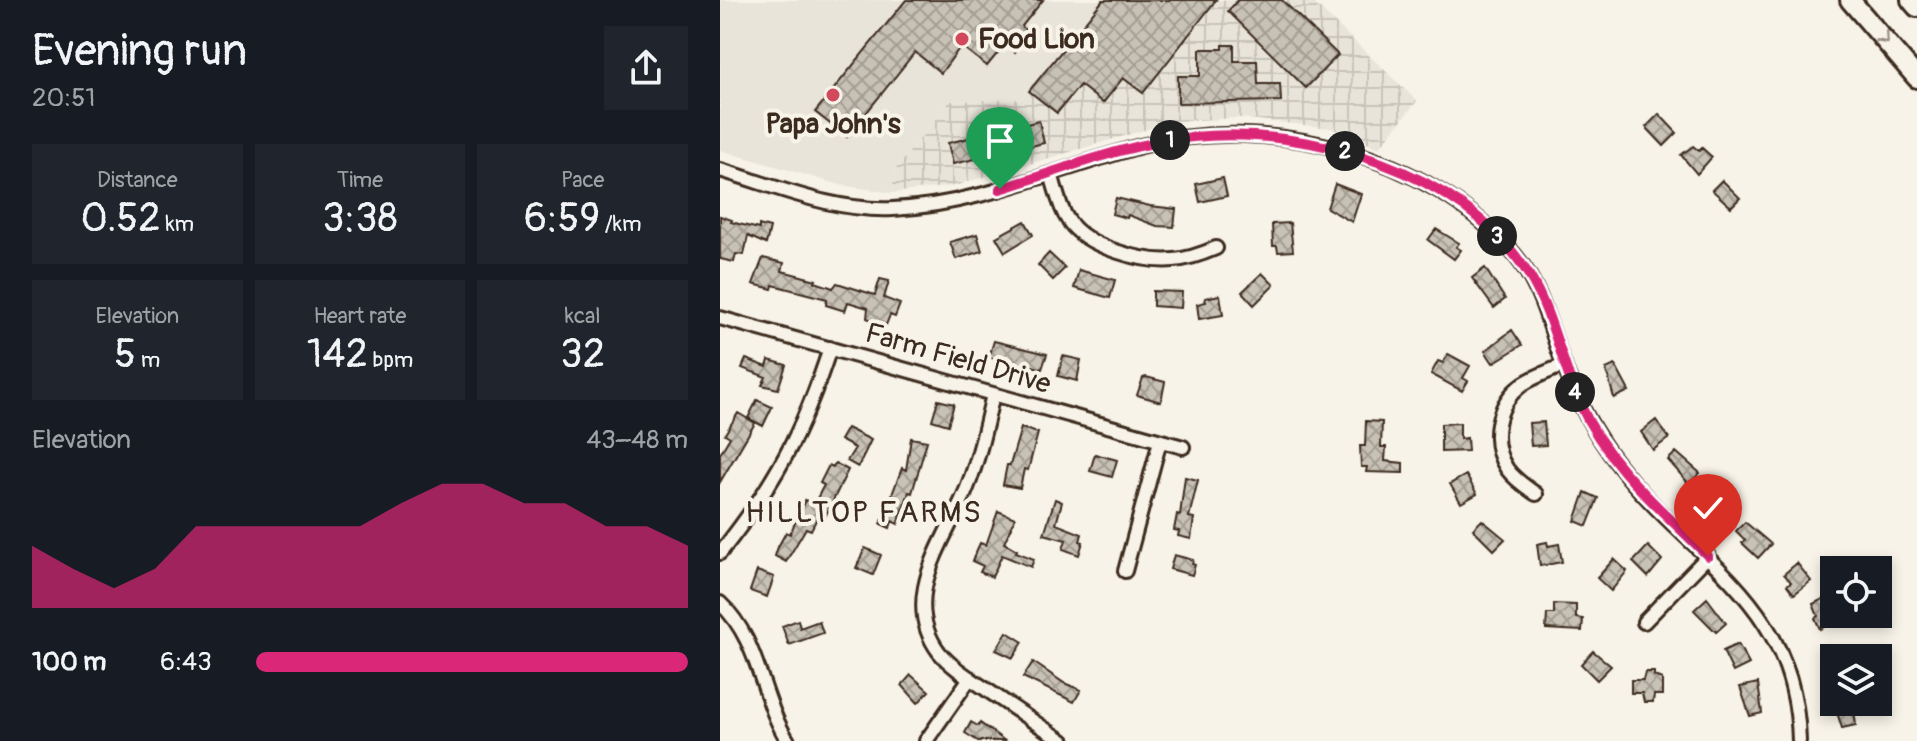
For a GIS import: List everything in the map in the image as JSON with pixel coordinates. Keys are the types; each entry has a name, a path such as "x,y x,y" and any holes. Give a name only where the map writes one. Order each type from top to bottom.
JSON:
{"highway":[{"path":"1850,0 1917,78"},
{"path":"1911,0 1917,7"}],"street":[{"path":"720,170 851,207 889,209 929,206 1000,189 1143,146 1192,137 1258,136 1332,147 1367,156 1407,173 1444,194 1496,235 1515,255 1542,301 1581,408 1618,464 1750,600 1776,644 1793,688 1799,741"},
{"path":"1051,174 1068,220 1081,235 1097,244 1149,259 1171,261 1194,257 1216,248"},
{"name":"Farm Field Drive","path":"720,318 1183,447"},
{"path":"720,553 766,492 788,455 813,402 830,348"},
{"path":"1536,494 1508,471 1500,455 1499,418 1506,400 1521,385 1564,365"},
{"path":"993,394 968,485 929,568 922,602 926,625 941,654 970,678 1063,741"},
{"path":"1125,571 1160,441"},
{"path":"1644,622 1708,556"},
{"path":"720,603 739,622 747,637 772,710 788,741"},
{"path":"926,741 970,678"}],"shaded area":[{"path":"720,0 1100,0 1020,99 950,101 895,170 892,193 840,185 720,150"},
{"path":"1100,0 1311,0 1417,101 1379,148 1330,128 1240,118 1175,121 954,186 892,193 895,170 950,101 1020,99"}],"building":[{"name":"Food Lion","path":"906,0 1043,0 1022,26 1028,34 1015,52 1005,44 987,66 961,46 941,73 915,52 847,137 815,112"},
{"path":"1103,0 1216,0 1143,93 1123,78 1103,103 1080,85 1057,113 1029,91"},
{"path":"1238,0 1282,0 1338,55 1306,88 1228,11"},
{"path":"1223,45 1234,45 1234,61 1257,61 1258,84 1280,84 1281,101 1178,103 1178,76 1200,76 1200,49 1223,49"},
{"path":"1659,114 1677,133 1664,146 1646,127"},
{"path":"1039,121 1044,143 953,164 948,143"},
{"path":"1693,146 1699,151 1702,148 1712,157 1697,174 1681,155"},
{"path":"1223,178 1227,196 1200,202 1196,184"},
{"path":"1722,180 1740,198 1731,207 1712,190"},
{"path":"1335,184 1361,194 1352,222 1327,208"},
{"path":"1116,198 1176,209 1174,227 1157,226 1128,215 1127,218 1112,214"},
{"path":"720,216 759,229 759,225 770,228 766,244 748,236 744,255 736,254 734,262 720,259"},
{"path":"1025,221 1033,235 1005,252 996,237"},
{"path":"1290,223 1293,251 1278,252 1277,246 1273,246 1272,224"},
{"path":"1436,229 1459,243 1456,247 1461,250 1454,259 1428,240"},
{"path":"977,234 982,251 956,259 950,242"},
{"path":"1049,253 1065,268 1053,280 1038,265"},
{"path":"763,258 784,263 782,271 833,288 837,283 875,295 880,279 889,281 884,298 900,304 895,317 890,315 886,325 867,318 868,308 848,302 845,311 826,305 827,299 773,285 772,289 753,284"},
{"path":"1485,268 1505,299 1494,308 1472,278"},
{"path":"1079,270 1115,280 1110,298 1074,288"},
{"path":"1262,273 1274,285 1254,305 1242,292"},
{"path":"1153,291 1182,292 1181,308 1153,306"},
{"path":"1220,295 1223,315 1199,319 1197,304 1206,302 1205,298"},
{"path":"1512,330 1522,345 1493,363 1485,351"},
{"path":"994,341 1047,354 1042,369 989,357"},
{"path":"1448,354 1470,366 1463,378 1468,381 1462,391 1431,374 1438,361 1443,363"},
{"path":"1063,356 1081,360 1077,381 1058,376"},
{"path":"746,359 767,367 769,360 786,365 778,389 762,385 766,377 742,368"},
{"path":"1615,365 1629,391 1614,398 1606,369"},
{"path":"1146,377 1165,382 1161,402 1137,395"},
{"path":"757,400 772,407 763,426 748,418"},
{"path":"938,400 954,404 948,425 932,420"},
{"path":"738,413 755,423 720,482 720,454 730,437 725,434"},
{"path":"1656,420 1669,438 1653,450 1641,432"},
{"path":"1366,421 1382,422 1381,447 1386,447 1385,461 1403,463 1403,473 1366,472 1367,467 1361,467 1360,446 1365,446"},
{"path":"1544,422 1546,445 1531,446 1529,423"},
{"path":"1460,423 1460,439 1467,438 1468,451 1441,452 1441,424"},
{"path":"847,428 871,440 858,467 847,461 855,448 840,440"},
{"path":"1021,428 1038,433 1020,488 1003,485"},
{"path":"911,438 927,441 912,493 909,492 898,524 892,521 890,528 881,524 902,468 906,470"},
{"path":"1676,452 1700,473 1689,484 1668,460"},
{"path":"1095,454 1117,460 1112,477 1090,471"},
{"path":"835,463 848,470 824,519 818,516 811,530 806,528 786,562 775,556 786,532 790,534 805,500 814,504 824,485 820,483 829,465 833,467"},
{"path":"1466,475 1477,494 1461,503 1450,484"},
{"path":"1185,477 1198,480 1189,517 1194,518 1191,539 1178,536 1179,531 1174,530 1177,514 1180,515"},
{"path":"1719,486 1736,504 1723,517 1704,501"},
{"path":"1585,492 1598,498 1587,526 1575,521"},
{"path":"1055,499 1062,502 1056,524 1082,534 1079,555 1063,549 1066,540 1044,534"},
{"path":"998,511 1015,518 1004,543 1034,559 1031,567 1002,555 992,577 980,572 983,566 972,561 980,543 986,545"},
{"path":"1482,520 1505,539 1494,550 1473,529"},
{"path":"1745,522 1771,544 1758,558 1742,543 1745,540 1736,531"},
{"path":"1547,542 1548,546 1559,544 1562,562 1540,566 1537,544"},
{"path":"1648,546 1662,560 1648,577 1633,562"},
{"path":"865,548 881,555 873,575 856,568"},
{"path":"1174,555 1193,560 1192,575 1170,569"},
{"path":"1614,559 1627,571 1611,591 1597,578"},
{"path":"1797,563 1811,581 1794,594 1787,585 1791,582 1784,574"},
{"path":"757,571 774,577 767,597 750,591"},
{"path":"1707,598 1726,623 1716,632 1694,610"},
{"path":"1820,600 1820,629 1815,618 1818,616 1813,604"},
{"path":"1554,604 1576,605 1576,618 1583,619 1582,631 1546,629 1547,614 1554,614"},
{"path":"798,620 800,628 819,621 823,633 789,645 782,626"},
{"path":"1007,632 1023,642 1013,658 996,650"},
{"path":"1738,644 1749,664 1733,672 1723,651"},
{"path":"1593,651 1611,666 1597,680 1581,664"},
{"path":"1033,662 1064,683 1081,690 1074,702 1023,677"},
{"path":"1645,672 1654,672 1654,676 1662,679 1662,695 1654,695 1653,702 1644,702 1642,693 1631,693 1631,680 1643,680"},
{"path":"911,675 929,691 918,703 902,685"},
{"path":"1758,683 1762,713 1750,716 1740,687"},
{"path":"1838,716 1855,716 1856,725 1842,728"},
{"path":"971,722 978,726 980,723 1005,741 978,741 965,733"}],"place":[{"name":"Food Lion","path":"962,39"},
{"name":"Papa John's","path":"833,95"}],"district":[{"name":"HILLTOP FARMS","path":"864,512"}],"route":[{"path":"1000,189 1143,146 1192,137 1230,135 1332,147 1367,156 1407,173 1444,194 1473,216 1515,255 1542,301 1581,408 1597,435 1641,491 1708,556"}]}
